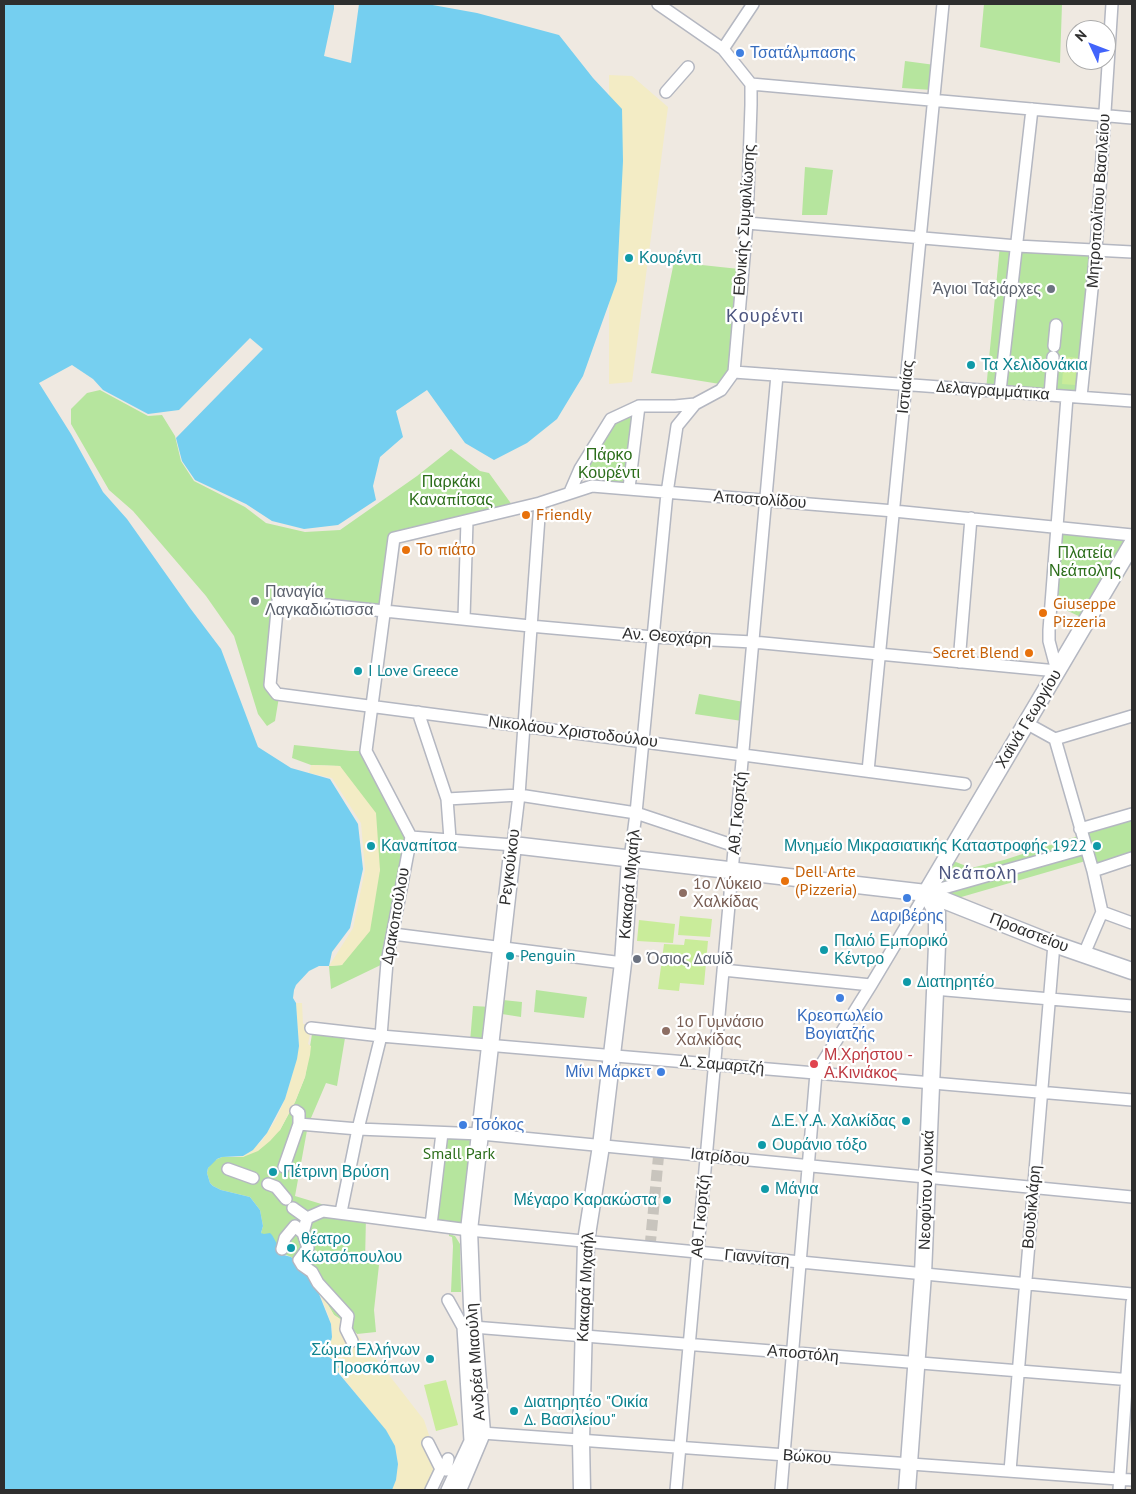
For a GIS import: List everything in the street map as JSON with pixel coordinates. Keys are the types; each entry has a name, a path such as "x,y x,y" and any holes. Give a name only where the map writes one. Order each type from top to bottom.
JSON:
{"main road":[{"name":"Χαϊνά Γεωργίου","path":"926,893 1132,544"},
{"name":"Προαστείου","path":"513,845 926,893 1054,944 1132,971"},
{"name":"Ρεγκούκου","path":"470,1230 513,845"},
{"name":"Κακαρά Μιχαήλ","path":"582,1490 581,1440 586,1241 601,1146 623,963 630,859"},
{"name":"Νεοφύτου Λουκά","path":"907,1490 923,1274 937,913 926,893"},
{"name":"Ανδρέα Μιαούλη","path":"458,1490 482,1434 473,1327 470,1230"}],"street":[{"path":"658,4 723,49 750,84 1132,118"},
{"path":"723,49 753,4"},
{"name":"Ιστιαίας","path":"868,771 943,4"},
{"name":"Μητροπολίτου Βασιλείου","path":"1081,397 1096,250 1112,4"},
{"path":"666,92 688,68"},
{"name":"Εθνικής Συμφιλίωσης","path":"734,372 748,223 750,84"},
{"path":"1000,391 1032,109"},
{"path":"748,223 1017,246 1132,252"},
{"path":"1050,395 1056,325"},
{"path":"570,492 580,469 611,419 639,406 695,404 721,390 734,372"},
{"name":"Δελαγραμμάτικα","path":"734,372 1132,401"},
{"name":"Αθ. Γκορτζή","path":"676,1490 777,375"},
{"path":"1057,671 1049,641 1067,396"},
{"name":"Κακαρά Μιχαήλ","path":"630,859 644,741 667,493 677,426 695,404"},
{"path":"629,488 639,406"},
{"name":"Αποστολίδου","path":"385,610 394,538 540,503 592,486 894,511 1132,535"},
{"name":"Ρεγκούκου","path":"513,845 519,795 540,503"},
{"path":"959,662 971,518"},
{"path":"464,618 468,521"},
{"name":"Αν. Θεοχάρη","path":"274,689 278,600 530,626 653,637 753,642 1057,671"},
{"path":"385,610 370,706 366,751 411,837 513,845"},
{"name":"Νικολάου Χριστοδούλου","path":"274,689 370,706 965,784"},
{"path":"418,712 447,799 450,840"},
{"path":"1026,723 1055,739 1132,716"},
{"path":"1055,739 1093,871 1102,912 1084,954"},
{"path":"447,799 519,795 636,813 735,846"},
{"path":"1080,829 1132,814"},
{"name":"Δρακοπούλου","path":"340,1212 381,1036 387,962 411,837"},
{"path":"781,1490 816,1074 926,893 1085,848"},
{"path":"1093,871 1132,858"},
{"path":"1102,912 1132,923"},
{"path":"393,934 623,963"},
{"name":"Βουδικλάρη","path":"1010,1471 1054,944"},
{"path":"723,970 871,985"},
{"path":"934,989 1132,1006"},
{"name":"Δ. Σαμαρτζή","path":"311,1028 491,1046 1132,1100"},
{"path":"296,1111 300,1113 304,1124 283,1170 272,1186 307,1218 303,1233"},
{"name":"Ιατρίδου","path":"304,1124 358,1129 482,1134 1132,1197"},
{"path":"431,1225 442,1133"},
{"path":"235,1169 253,1178"},
{"name":"Γιαννίτση","path":"307,1218 324,1210 470,1230 1132,1294"},
{"path":"282,1249 285,1238 296,1226 303,1233 308,1248 299,1260 302,1265 312,1272 318,1283 348,1316 346,1329 352,1341"},
{"path":"431,1490 470,1440 463,1327 448,1300"},
{"path":"1119,1484 1129,1380 1132,1302"},
{"name":"Αποστόλη","path":"473,1327 1129,1380"},
{"name":"Βώκου","path":"482,1434 1010,1471 1119,1484 1132,1480"},
{"path":"428,1443 447,1468 447,1490"}],"green space":[{"path":"984,4 1062,4 1060,63 980,47"},
{"path":"905,61 935,65 932,90 902,88"},
{"path":"805,167 833,170 827,215 802,215"},
{"path":"1000,245 1096,250 1081,397 986,390"},
{"path":"674,262 739,269 730,368 720,384 651,373"},
{"path":"1064,356 1077,358 1075,385 1062,384"},
{"name":"Παρκάκι Καναπίτσας","path":"100,390 148,416 162,415 175,436 181,461 194,481 245,507 266,523 305,532 340,530 417,476 451,449 480,471 489,473 515,509 394,538 385,610 278,600 270,685 279,697 275,721 267,726 258,714 234,636 206,596 133,511 109,490 71,424 71,409 87,393"},
{"name":"Πάρκο Κουρέντι","path":"639,406 629,488 592,486 580,469 611,419"},
{"name":"Πλατεία Νεάπολης","path":"1056,526 1132,535 1087,620 1051,603"},
{"path":"699,694 744,702 742,721 695,714"},
{"path":"294,745 366,751 411,837 387,962 331,989 329,966 342,965 380,870 340,766 311,765 292,758"},
{"name":"Νεάπολη","path":"1132,814 1132,858 1093,871 1089,860 951,900 926,893 946,858 971,868 1004,860 1081,835"},
{"path":"680,916 712,919 710,937 678,935"},
{"path":"639,920 675,924 673,943 637,941"},
{"path":"685,939 708,941 704,985 680,983 679,991 658,989 664,944 684,945"},
{"path":"536,990 587,997 584,1018 534,1012"},
{"path":"503,1000 522,1002 521,1017 502,1014"},
{"path":"473,1006 492,1007 488,1044 470,1042"},
{"path":"313,1028 346,1032 337,1086 326,1083 308,1125 295,1196 328,1206 326,1210 366,1216 365,1262 379,1265 374,1310 376,1332 357,1334 334,1315 315,1283 291,1257 278,1251 261,1233 263,1226 260,1210 250,1197 221,1190 213,1186 207,1173 213,1161 222,1157 243,1157 280,1130 295,1102 305,1077"},
{"name":"Small Park","path":"442,1133 481,1134 469,1230 431,1225"},
{"path":"449,1234 455,1236 460,1244 461,1292 451,1292 453,1246 452,1237"},
{"path":"446,1380 458,1425 436,1431 424,1385"}],"sand":[{"name":"Κουρέντι","path":"609,75 632,76 668,107 632,382 609,384"},
{"name":"Καναπίτσα","path":"311,765 340,766 376,813 380,870 370,931 342,965 329,966 353,928 365,870 361,823 332,778 309,773"},
{"path":"296,1003 302,1003 303,1024 312,1024 308,1044 311,1046 310,1055 305,1077 295,1102 280,1130 258,1151 243,1157 237,1156 243,1156 262,1141 276,1119 285,1099 299,1046"},
{"path":"315,1283 334,1315 357,1334 424,1420 430,1438 423,1441 434,1471 425,1490 392,1490 396,1480 398,1464 395,1446 386,1431 336,1369 339,1367 325,1352 324,1343 332,1337 332,1328"}],"water":[{"path":"4,4 334,4 324,56 351,63 359,4 427,4 477,13 559,35 593,78 622,109 623,161 617,281 583,376 557,419 527,443 494,460 465,443 427,390 396,411 403,437 380,457 373,486 376,500 338,525 304,529 272,521 246,504 195,480 182,461 176,438 263,349 250,338 179,410 148,414 103,390 93,379 72,365 39,383 71,434 103,492 127,519 221,649 258,747 291,768 330,779 358,824 363,869 350,928 332,952 329,966 319,966 309,971 296,985 294,990 293,998 296,1003 299,1046 285,1099 267,1133 253,1150 243,1156 217,1159 208,1168 207,1173 213,1186 221,1190 250,1197 260,1210 263,1226 261,1233 270,1233 277,1244 277,1253 291,1257 313,1279 331,1324 332,1337 331,1341 324,1343 325,1352 339,1367 336,1370 386,1430 395,1446 398,1464 396,1480 392,1490 4,1490"}],"tunnel":[{"path":"650,1247 659,1151"}],"place":[{"name":"Τσατάλμπασης","path":"740,53"},
{"name":"Κουρέντι","path":"629,258"},
{"name":"Άγιοι Ταξιάρχες","path":"1051,289"},
{"name":"Τα Χελιδονάκια","path":"971,365"},
{"name":"Friendly","path":"526,515"},
{"name":"Το πιάτο","path":"406,550"},
{"name":"Παναγία Λαγκαδιώτισσα","path":"255,601"},
{"name":"Giuseppe Pizzeria","path":"1043,613"},
{"name":"Secret Blend","path":"1029,653"},
{"name":"I Love Greece","path":"358,671"},
{"name":"Καναπίτσα","path":"371,846"},
{"name":"Μνημείο Μικρασιατικής Καταστροφής 1922","path":"1097,846"},
{"name":"Dell Arte (Pizzeria)","path":"785,881"},
{"name":"1ο Λύκειο Χαλκίδας","path":"683,893"},
{"name":"Δαριβέρης","path":"907,898"},
{"name":"Παλιό Εμπορικό Κέντρο","path":"824,950"},
{"name":"Penguin","path":"510,956"},
{"name":"Όσιος Δαυίδ","path":"637,959"},
{"name":"Διατηρητέο","path":"907,982"},
{"name":"Κρεοπωλείο Βογιατζής","path":"840,998"},
{"name":"1ο Γυμνάσιο Χαλκίδας","path":"666,1031"},
{"name":"Μ.Χρήστου - Α.Κινιάκος","path":"814,1064"},
{"name":"Μίνι Μάρκετ","path":"661,1072"},
{"name":"Δ.Ε.Υ.Α. Χαλκίδας","path":"906,1121"},
{"name":"Τσόκος","path":"463,1125"},
{"name":"Ουράνιο τόξο","path":"762,1145"},
{"name":"Πέτρινη Βρύση","path":"273,1172"},
{"name":"Μάγια","path":"765,1189"},
{"name":"Μέγαρο Καρακώστα","path":"667,1200"},
{"name":"θέατρο Κωτσόπουλου","path":"291,1248"},
{"name":"Σώμα Ελλήνων Προσκόπων","path":"430,1359"},
{"name":"Διατηρητέο \"Οικία Δ. Βασιλείου\"","path":"514,1411"}],"district":[{"name":"Κουρέντι","path":"765,317"},
{"name":"Νεάπολη","path":"978,874"}]}
